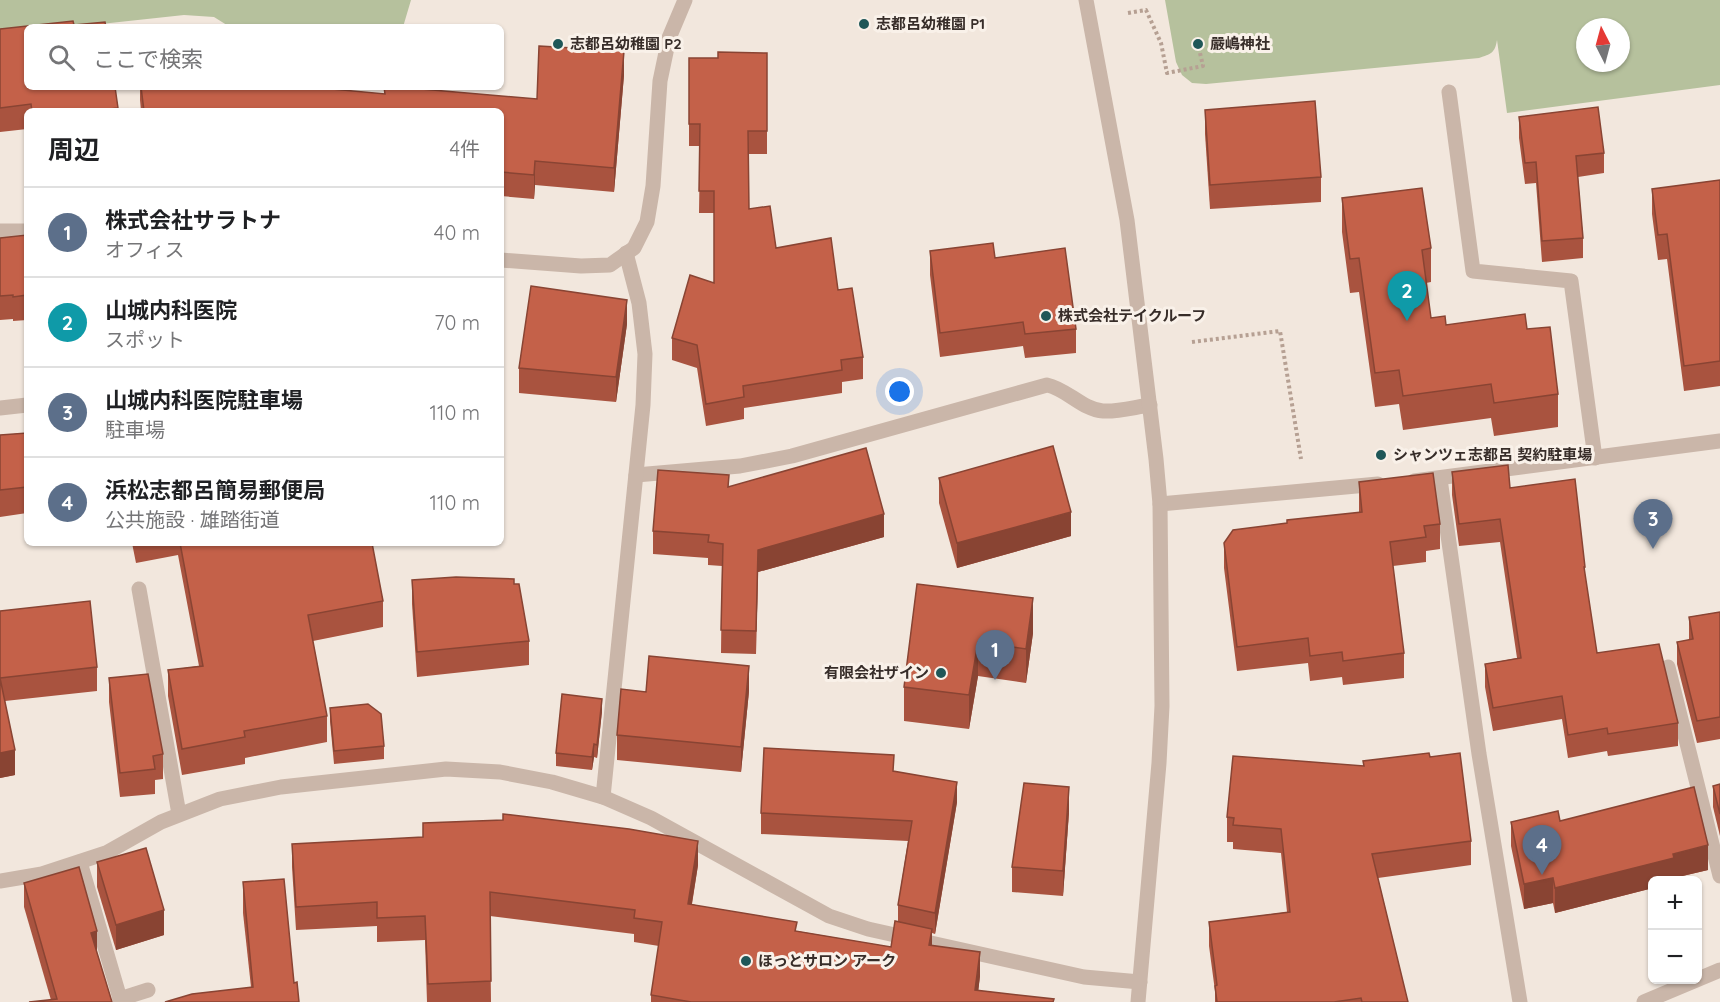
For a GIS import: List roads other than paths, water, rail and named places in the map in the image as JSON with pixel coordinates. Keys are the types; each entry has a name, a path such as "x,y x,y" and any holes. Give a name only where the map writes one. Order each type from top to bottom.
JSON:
{"street":[{"path":"504,260 590,266 610,265 634,248 647,222 653,186 660,81 669,38 685,0"},
{"path":"1086,0 1127,220 1160,504 1162,706 1138,1002"},
{"path":"1449,92 1473,271 1571,281 1595,458"},
{"path":"0,231 24,231"},
{"path":"603,797 644,405 645,354 639,303 626,254"},
{"path":"636,475 740,466 792,456 1047,385 1058,387 1083,404 1101,411 1150,405"},
{"path":"0,408 24,405"},
{"path":"1160,504 1440,479 1720,441"},
{"path":"1440,479 1479,754 1520,1002"},
{"path":"139,589 179,814"},
{"path":"1668,667 1720,876"},
{"path":"0,881 42,874 106,853 161,822 220,799 281,787 446,769 510,774 552,782 603,797 651,818 829,916 868,929 1084,977 1140,982"},
{"path":"80,862 121,1000 148,990"},
{"path":"1644,1002 1720,970"}],"place":[{"name":"志都呂幼稚園 P1","path":"864,24"},
{"name":"志都呂幼稚園 P2","path":"558,44"},
{"name":"嚴嶋神社","path":"1198,44"},
{"name":"株式会社テイクルーフ","path":"1046,316"},
{"name":"山城内科医院","path":"1407,321"},
{"name":"シャンツェ志都呂 契約駐車場","path":"1381,455"},
{"name":"山城内科医院駐車場","path":"1653,549"},
{"name":"有限会社ザイン","path":"941,673"},
{"name":"株式会社サラトナ","path":"995,680"},
{"name":"浜松志都呂簡易郵便局","path":"1542,875"},
{"name":"ほっとサロン アーク","path":"746,961"}]}
